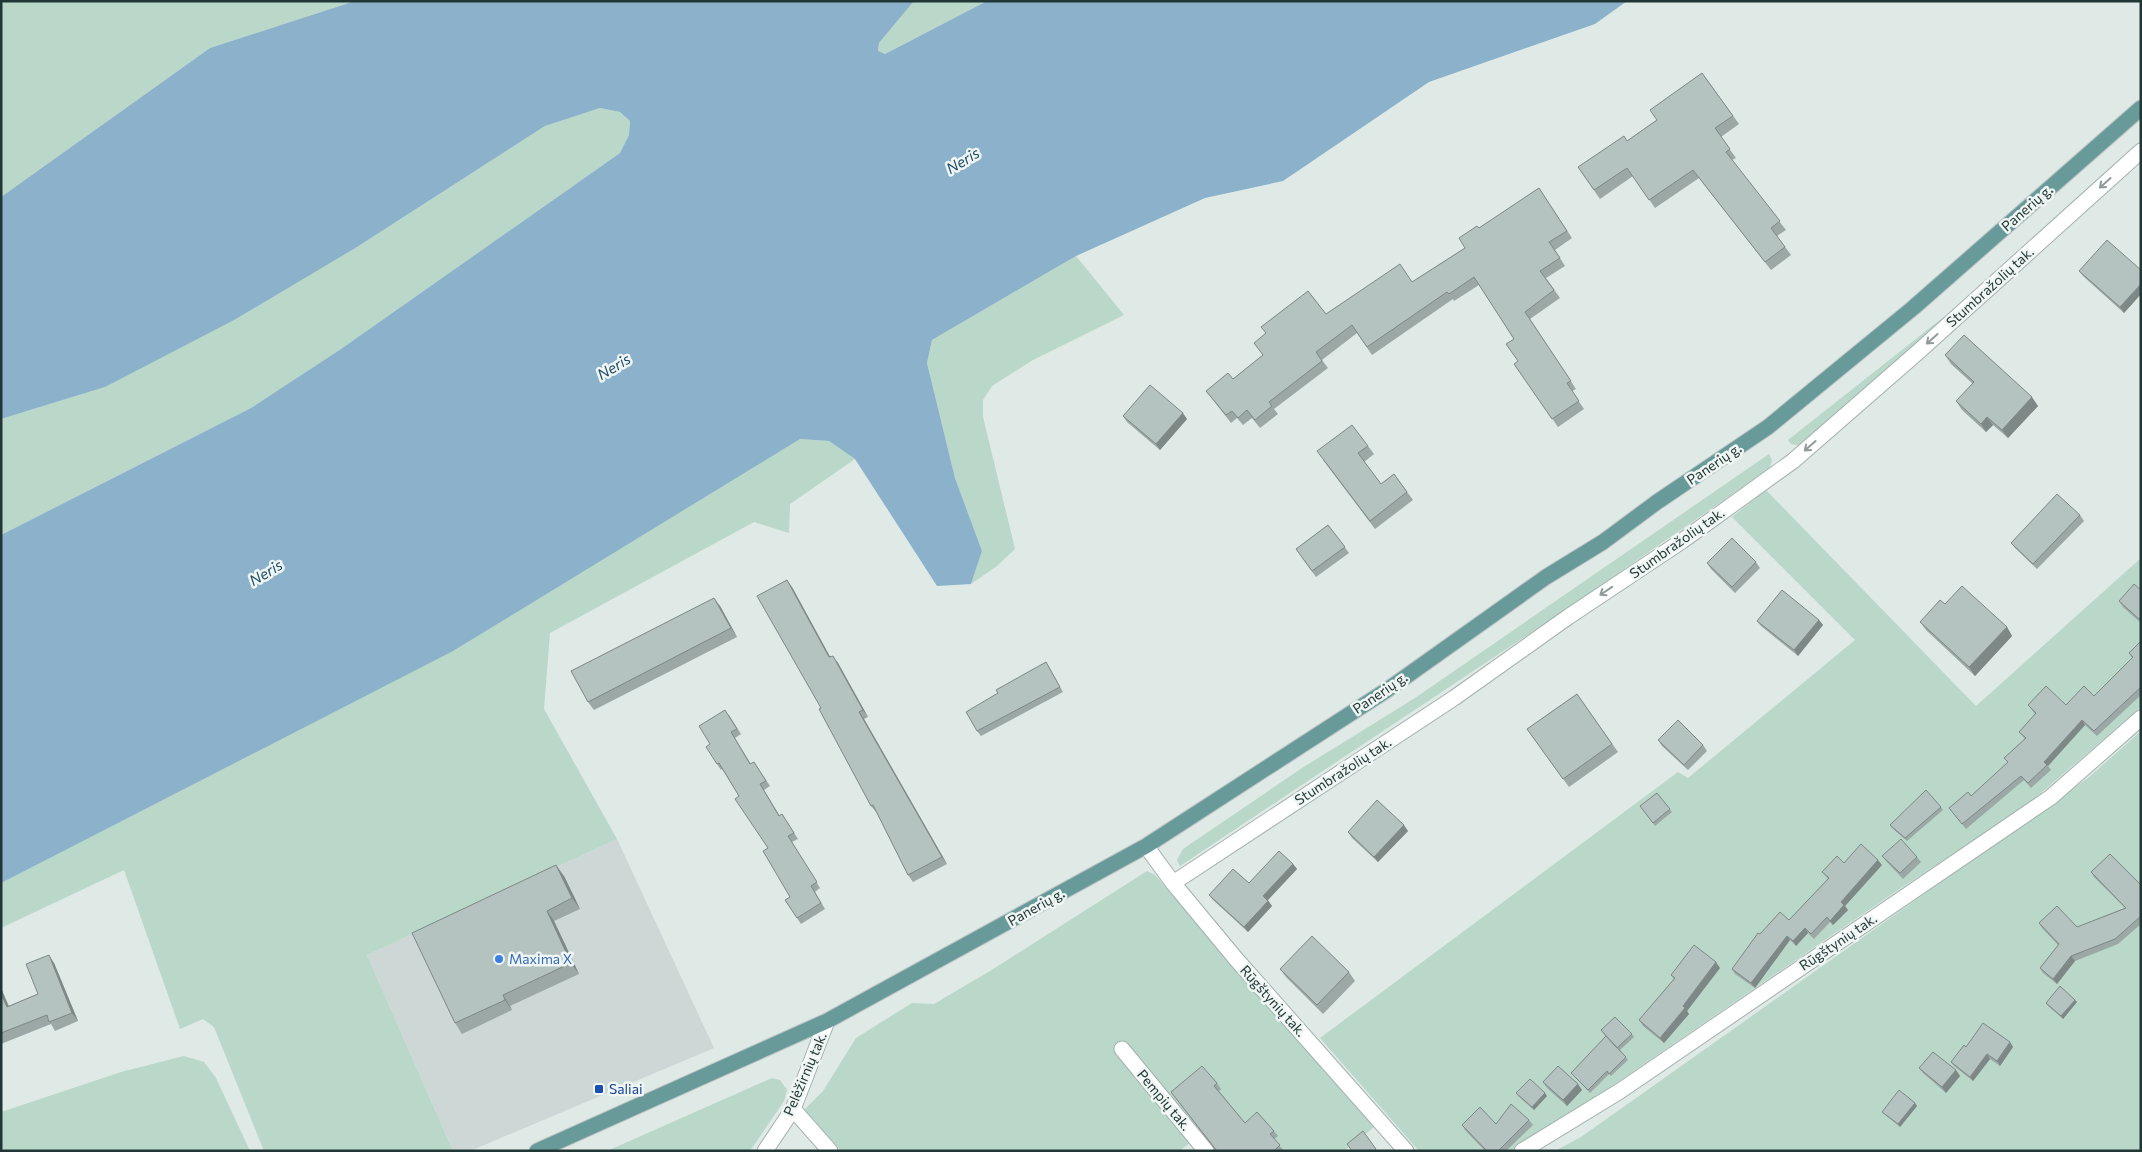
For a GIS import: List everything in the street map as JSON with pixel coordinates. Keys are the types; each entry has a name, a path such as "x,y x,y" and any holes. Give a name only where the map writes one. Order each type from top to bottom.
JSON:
{"main road":[{"name":"Panerių g.","path":"537,1151 827,1021 1146,846 1387,690 1546,577 1603,542 1768,427 1913,308 2141,108"}],"street":[{"name":"Stumbražolių tak.","path":"1173,883 1454,698 1568,617 1682,541 1793,461 1918,352 2141,151"},
{"name":"Rūgštynių tak.","path":"1522,1151 1620,1091 2051,797 2141,718"},
{"name":"Rūgštynių tak.","path":"1146,846 1173,883 1236,959 1406,1151"},
{"name":"Pelėžirnių tak.","path":"765,1151 793,1109 827,1021"},
{"name":"Pempių tak.","path":"1122,1049 1206,1151"},
{"path":"793,1109 830,1151"}],"shaded area":[{"path":"617,839 714,1048 470,1151 453,1151 367,955"}],"green space":[{"path":"1,1 355,1 210,48 1,197"},
{"path":"914,1 987,1 885,54 878,51 879,43"},
{"path":"600,108 620,112 630,121 629,135 620,153 341,349 251,408 1,535 1,419 105,387 357,247 545,126"},
{"path":"1076,256 1124,315 1033,360 992,386 983,400 983,417 1015,549 997,566 971,584 982,551 955,478 927,363 932,340"},
{"path":"1955,308 1801,446 1791,444 1788,440"},
{"path":"800,439 829,441 855,459 790,504 789,533 754,522 550,633 544,709 617,839 367,955 453,1151 264,1151 214,1027 203,1019 180,1029 124,870 1,928 1,883"},
{"path":"1769,454 1772,460 1770,467 1763,473 1565,610 1180,866 1177,860 1183,849 1302,768 1415,698"},
{"path":"1766,490 1976,706 2141,558 2141,707 2026,806 1895,892 1517,1151 1419,1151 1320,1038 1678,772 1688,778 1855,640 1732,517"},
{"path":"2141,731 2141,1151 1555,1151 1581,1137 2088,778"},
{"path":"1147,871 1155,875 1374,1127 1344,1151 1215,1151 1201,1135 1179,1151 841,1151 804,1110 823,1091 856,1038 912,1003 934,1004 990,971"},
{"path":"184,1056 204,1062 216,1078 250,1151 1,1151 1,1112 121,1072"},
{"path":"772,1078 780,1080 787,1090 784,1101 750,1151 607,1151"}],"water":[{"name":"Neris","path":"355,1 914,1 879,43 878,51 885,54 987,1 1627,1 1595,24 1429,82 1283,181 1205,198 1076,256 932,340 927,363 955,478 982,551 971,584 937,586 855,459 829,441 800,439 453,651 1,883 1,535 251,408 341,349 620,153 629,135 630,121 620,112 600,108 545,126 357,247 234,320 105,387 1,419 1,197 210,48"}],"building":[{"path":"1702,73 1733,116 1715,128 1730,149 1726,152 1780,221 1771,228 1785,247 1765,262 1693,170 1649,200 1627,168 1594,190 1578,167 1624,136 1627,141 1657,120 1650,110"},
{"path":"1539,188 1567,231 1549,242 1560,258 1540,271 1554,290 1525,312 1571,381 1567,383 1579,401 1552,419 1514,364 1518,361 1506,344 1514,339 1474,277 1449,294 1447,292 1367,347 1352,325 1316,352 1322,361 1269,402 1272,406 1255,420 1247,410 1238,418 1232,411 1226,415 1206,391 1228,373 1233,379 1263,355 1254,343 1266,333 1261,327 1308,291 1326,314 1400,264 1412,282 1465,248 1459,238 1477,226 1479,228"},
{"path":"2107,240 2141,270 2141,284 2120,307 2079,271"},
{"path":"1964,335 2032,397 2002,430 1987,417 1981,424 1956,401 1974,382 1945,355"},
{"path":"1150,385 1183,413 1156,444 1123,416"},
{"path":"1352,425 1368,446 1358,453 1381,484 1394,474 1407,492 1370,521 1317,451"},
{"path":"2057,494 2080,515 2033,564 2011,543"},
{"path":"1328,525 1345,547 1312,571 1296,549"},
{"path":"1732,538 1756,562 1732,587 1707,563"},
{"path":"787,580 829,657 833,656 863,710 859,712 942,857 908,875 873,805 871,806 819,709 821,708 757,596"},
{"path":"2134,584 2141,590 2141,617 2139,619 2119,601"},
{"path":"1962,586 2007,627 1969,667 1920,622 1940,600 1945,604"},
{"path":"1782,590 1819,620 1794,650 1757,621"},
{"path":"714,598 731,628 588,702 571,671"},
{"path":"2141,641 2141,687 2094,731 2082,720 2044,762 2047,765 2028,783 2021,776 1962,824 1949,808 1968,792 1971,796 2008,762 2004,758 2026,738 2019,732 2036,713 2028,705 2046,686 2066,705 2084,686 2094,696 2133,657 2129,653"},
{"path":"1046,662 1060,687 977,731 966,712 998,693 996,690"},
{"path":"1577,694 1612,744 1563,779 1527,729"},
{"path":"725,710 737,729 731,732 750,764 754,762 766,781 760,784 779,816 782,814 794,833 788,836 817,882 811,886 821,903 797,918 785,900 790,897 763,851 768,848 735,799 739,796 719,763 717,764 706,747 710,744 699,726"},
{"path":"1678,720 1703,745 1684,765 1658,740"},
{"path":"1926,790 1941,807 1905,838 1890,825"},
{"path":"1657,793 1670,809 1653,823 1640,806"},
{"path":"1377,800 1404,825 1374,857 1348,832"},
{"path":"1901,839 1917,857 1900,873 1882,856"},
{"path":"1861,844 1878,860 1841,902 1844,905 1830,921 1827,917 1811,934 1805,928 1793,941 1787,936 1751,983 1732,969 1758,933 1760,934 1780,912 1789,920 1829,878 1822,872 1837,856 1844,863"},
{"path":"1279,851 1293,864 1263,896 1268,901 1244,927 1209,895 1233,869 1249,883"},
{"path":"2110,854 2141,885 2141,916 2115,939 2071,956 2053,979 2040,968 2059,944 2039,923 2057,906 2077,927 2126,908 2091,872"},
{"name":"Maxima X","path":"556,865 572,898 547,911 571,963 503,995 505,1000 455,1023 412,933"},
{"path":"1312,936 1349,972 1317,1005 1280,969"},
{"path":"1694,945 1716,962 1683,1006 1685,1008 1660,1038 1639,1020 1675,978 1671,975"},
{"path":"49,955 72,1013 49,1022 47,1015 1,1033 1,994 7,1007 38,994 26,964"},
{"path":"2060,986 2075,1000 2061,1016 2046,1003"},
{"path":"1615,1017 1632,1034 1617,1048 1601,1030"},
{"path":"1983,1023 2010,1042 1997,1061 1987,1054 1970,1077 1951,1062 1964,1045 1966,1047"},
{"path":"1606,1036 1626,1057 1609,1074 1607,1071 1588,1090 1571,1073"},
{"path":"1933,1052 1956,1070 1942,1087 1919,1068"},
{"path":"1202,1066 1217,1083 1214,1086 1245,1123 1257,1112 1274,1131 1270,1134 1280,1145 1274,1151 1217,1151 1171,1092"},
{"path":"1558,1066 1578,1084 1563,1100 1543,1082"},
{"path":"1530,1079 1545,1093 1532,1107 1516,1093"},
{"path":"1899,1090 1915,1103 1898,1124 1882,1112"},
{"path":"1511,1104 1529,1120 1498,1151 1487,1151 1462,1125 1480,1107 1496,1124"},
{"path":"1363,1131 1376,1149 1374,1151 1352,1151 1347,1144"}],"place":[{"name":"Maxima X","path":"499,959"},
{"name":"Saliai","path":"599,1089"}]}
